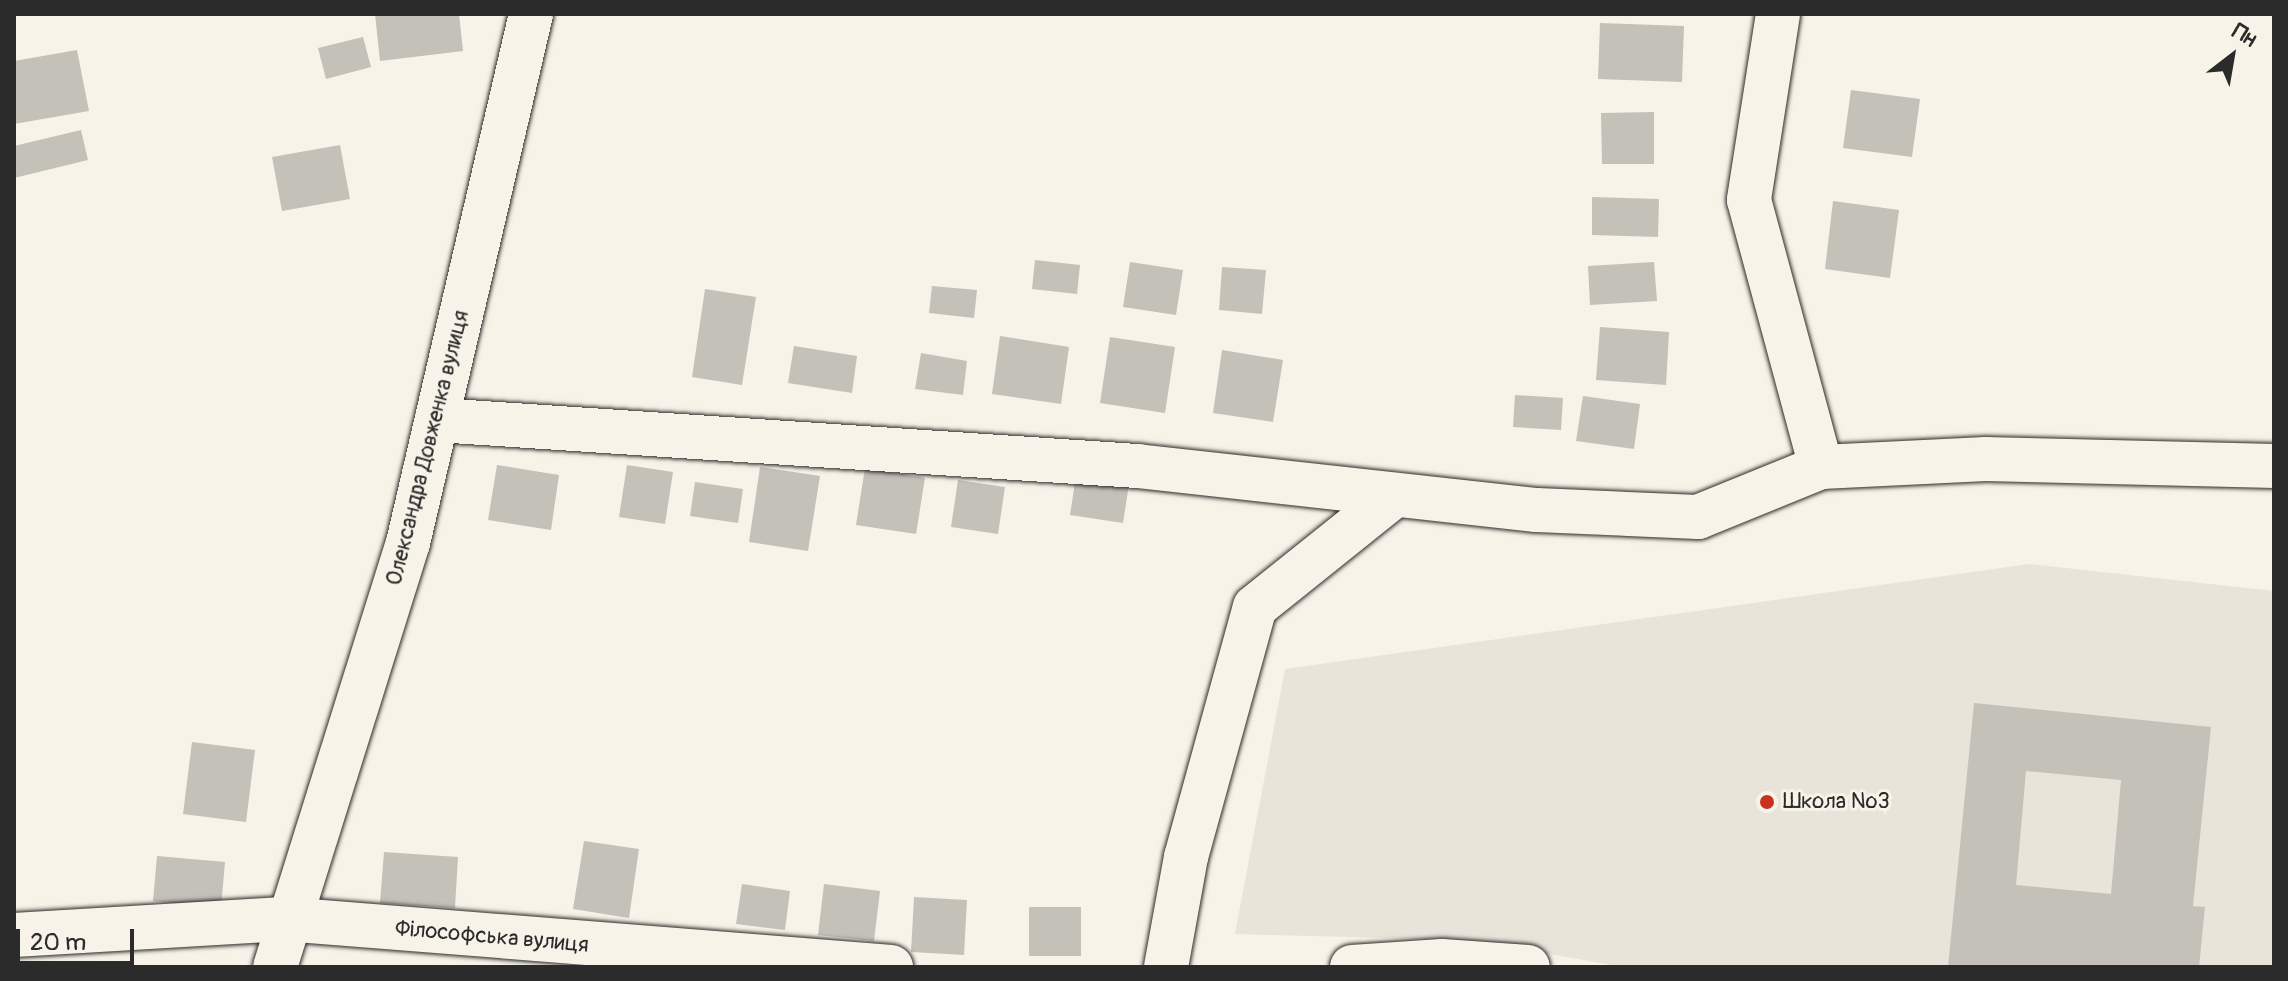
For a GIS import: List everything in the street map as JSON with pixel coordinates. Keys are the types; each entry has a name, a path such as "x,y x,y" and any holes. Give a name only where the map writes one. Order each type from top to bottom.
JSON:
{"street":[{"name":"Олександра Довженка вулиця","path":"275,967 284,919 408,543 531,14"},
{"path":"1778,14 1749,200 1821,467"},
{"path":"437,420 1137,466 1395,495 1698,517 1821,467 1986,459 2274,466"},
{"path":"1166,967 1186,857 1255,607 1395,495"},
{"name":"Філософська вулиця","path":"14,935 284,919 891,967"},
{"path":"1352,967 1442,961 1528,967"}],"shaded area":[{"name":"Школа №3","path":"2029,564 2274,591 2274,967 1623,967 1470,940 1235,934 1285,669"}],"building":[{"path":"375,14 459,14 463,51 380,61"},
{"path":"1600,23 1684,26 1682,82 1598,79"},
{"path":"363,37 371,67 326,79 318,48"},
{"path":"77,50 89,111 14,124 14,61"},
{"path":"1851,90 1920,99 1912,157 1843,148"},
{"path":"1654,112 1654,164 1602,164 1601,113"},
{"path":"81,130 88,160 14,178 14,146"},
{"path":"340,145 350,199 282,211 272,157"},
{"path":"1592,197 1659,199 1658,237 1592,235"},
{"path":"1833,201 1899,210 1890,278 1825,269"},
{"path":"1035,260 1080,265 1077,294 1032,289"},
{"path":"1130,262 1183,270 1176,315 1123,307"},
{"path":"1654,262 1657,301 1590,305 1588,266"},
{"path":"1222,267 1266,270 1262,314 1219,310"},
{"path":"932,286 977,290 974,318 929,313"},
{"path":"705,289 756,297 742,385 692,377"},
{"path":"1600,327 1669,332 1666,385 1596,380"},
{"path":"1000,336 1069,347 1061,404 992,394"},
{"path":"1110,337 1175,347 1165,413 1100,403"},
{"path":"794,346 857,356 852,393 788,383"},
{"path":"1222,350 1283,360 1273,422 1213,413"},
{"path":"921,353 967,361 963,395 915,389"},
{"path":"1515,395 1563,398 1561,430 1513,427"},
{"path":"1583,396 1640,404 1634,449 1576,441"},
{"path":"497,465 559,475 551,530 488,520"},
{"path":"627,465 673,472 665,524 619,517"},
{"path":"760,467 820,476 808,551 749,542"},
{"path":"865,468 925,478 916,534 856,525"},
{"path":"1076,476 1129,484 1123,523 1070,515"},
{"path":"958,480 1005,487 998,534 951,527"},
{"path":"695,482 743,489 738,523 690,516"},
{"path":"1974,703 2211,727 2193,906 2205,907 2199,967 1948,967","holes":["2026,771 2121,780 2111,894 2016,885"]},
{"path":"192,742 255,750 246,822 183,814"},
{"path":"584,841 639,849 629,918 573,909"},
{"path":"384,852 458,857 455,908 380,903"},
{"path":"157,856 225,862 221,908 153,901"},
{"path":"742,884 790,891 785,930 736,924"},
{"path":"824,884 880,891 874,941 818,935"},
{"path":"914,897 967,900 964,955 911,952"},
{"path":"1029,907 1081,907 1081,956 1029,956"}],"place":[{"name":"Школа №3","path":"1767,802"}]}
